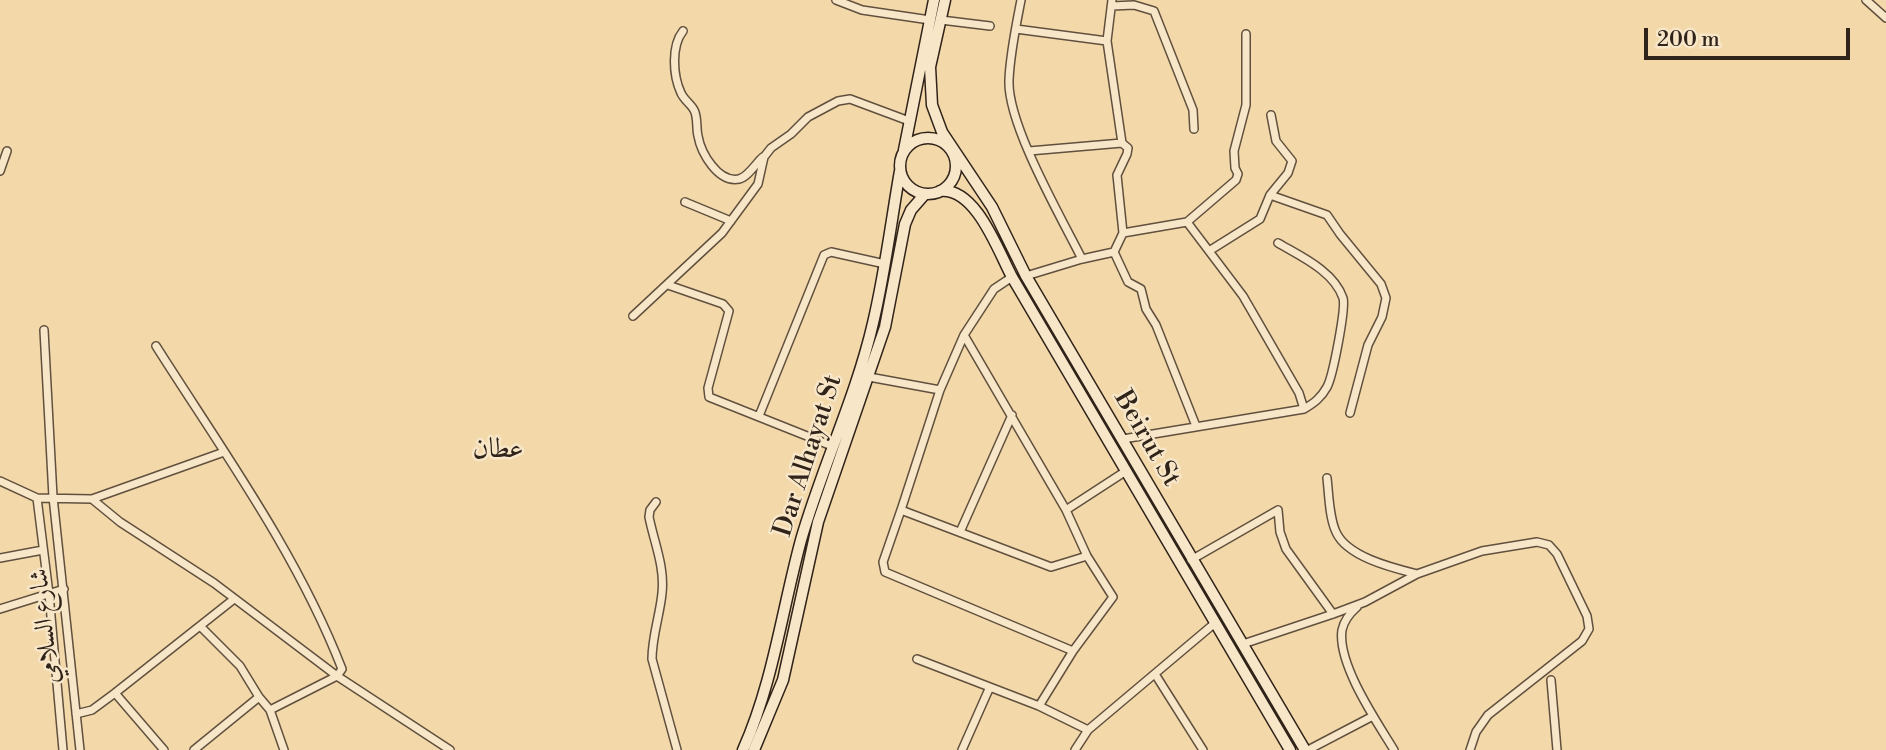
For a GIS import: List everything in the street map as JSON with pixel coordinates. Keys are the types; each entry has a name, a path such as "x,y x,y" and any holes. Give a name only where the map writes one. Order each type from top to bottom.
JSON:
{"main road":[{"path":"934,0 935,20"},
{"path":"904,150 919,139 937,139 952,149 956,168 954,178 940,191 925,194 909,187 900,171 909,121 935,20 945,0"},
{"name":"Beirut St","path":"935,20 930,66 932,105 942,132 992,207 1110,431 1126,471 1290,750"},
{"name":"Dar Alhayat St","path":"754,750 783,680 818,522 864,376 900,171"},
{"name":"Beirut St","path":"940,191 947,190 970,203 978,213 1012,277 1110,431 1123,439 1191,560 1306,750"},
{"name":"Dar Alhayat St","path":"744,750 764,696 801,542 832,446 885,327 905,224 911,210 925,194"},
{"path":"1258,695 1268,689"}],"street":[{"path":"836,0 862,10 990,26"},
{"path":"1021,0 1008,82 1017,119 1029,151 1082,259"},
{"path":"1866,0 1886,18"},
{"path":"1114,252 1123,233 1117,175 1128,148 1122,143 1107,41 1112,3 1134,5 1154,11 1193,110 1194,129"},
{"path":"1016,29 1107,41"},
{"path":"683,31 674,49 680,92 694,109 697,135 703,154 709,164 731,178 744,176 771,148 791,134 808,117 838,100 850,99 909,121"},
{"path":"1123,233 1187,222 1236,180 1234,151 1246,105 1246,34"},
{"path":"1209,251 1260,219 1270,195 1288,173 1292,161 1276,141 1271,115"},
{"path":"1029,151 1122,143"},
{"path":"0,171 7,151"},
{"path":"632,316 722,233 758,184 764,157"},
{"path":"1270,195 1327,215 1381,284 1386,298 1382,317 1368,345 1350,412"},
{"path":"685,202 731,221"},
{"path":"1187,222 1249,306 1299,393 1304,408"},
{"path":"1123,439 1304,408 1317,402 1328,386 1337,347 1343,299 1333,282 1312,263 1278,243"},
{"path":"759,416 824,255 831,252 885,264"},
{"path":"1026,276 1114,252"},
{"path":"1114,252 1128,282 1141,289 1146,309 1156,325 1196,426"},
{"path":"1012,277 994,289 964,335 940,390 883,562 885,572 1073,651"},
{"path":"668,285 727,307 729,311 708,388 709,397 832,446"},
{"name":"شارع السلامي","path":"44,330 53,497 80,750"},
{"path":"964,335 1066,510 1087,556 1113,597 1073,651 1039,706"},
{"path":"156,346 278,539 330,637 342,669 337,676 270,710"},
{"path":"864,376 940,390"},
{"path":"960,532 1012,415"},
{"path":"0,481 37,498 92,499 224,452"},
{"path":"1066,510 1126,471"},
{"path":"1327,478 1335,531 1343,542 1373,561 1417,574"},
{"name":"شارع السلامي","path":"37,498 63,750"},
{"path":"92,499 120,522 214,583 337,676 450,750"},
{"path":"656,502 649,517 661,562 663,591 652,645 652,659 677,750"},
{"path":"901,510 1051,567 1087,556"},
{"path":"1191,560 1278,510 1280,532 1286,549 1333,614"},
{"path":"1243,643 1333,614 1417,574 1482,551 1537,542 1549,545 1557,554 1587,616 1589,629 1582,641 1488,715 1476,732 1470,750"},
{"path":"0,558 43,550"},
{"path":"0,609 64,589"},
{"path":"76,714 92,709 115,693 234,599"},
{"path":"1365,601 1347,619 1342,628 1342,637 1349,669 1394,750"},
{"path":"1074,750 1088,730 1215,623"},
{"path":"201,627 240,666 259,698 270,710 284,750"},
{"path":"917,659 989,689 1039,706 1088,730"},
{"path":"1154,674 1203,750"},
{"path":"1551,680 1557,750"},
{"path":"962,750 989,689"},
{"path":"115,693 164,750"},
{"path":"194,750 259,698"},
{"path":"1306,750 1373,716"}],"district":[{"name":"عطان","path":"498,450"}]}
